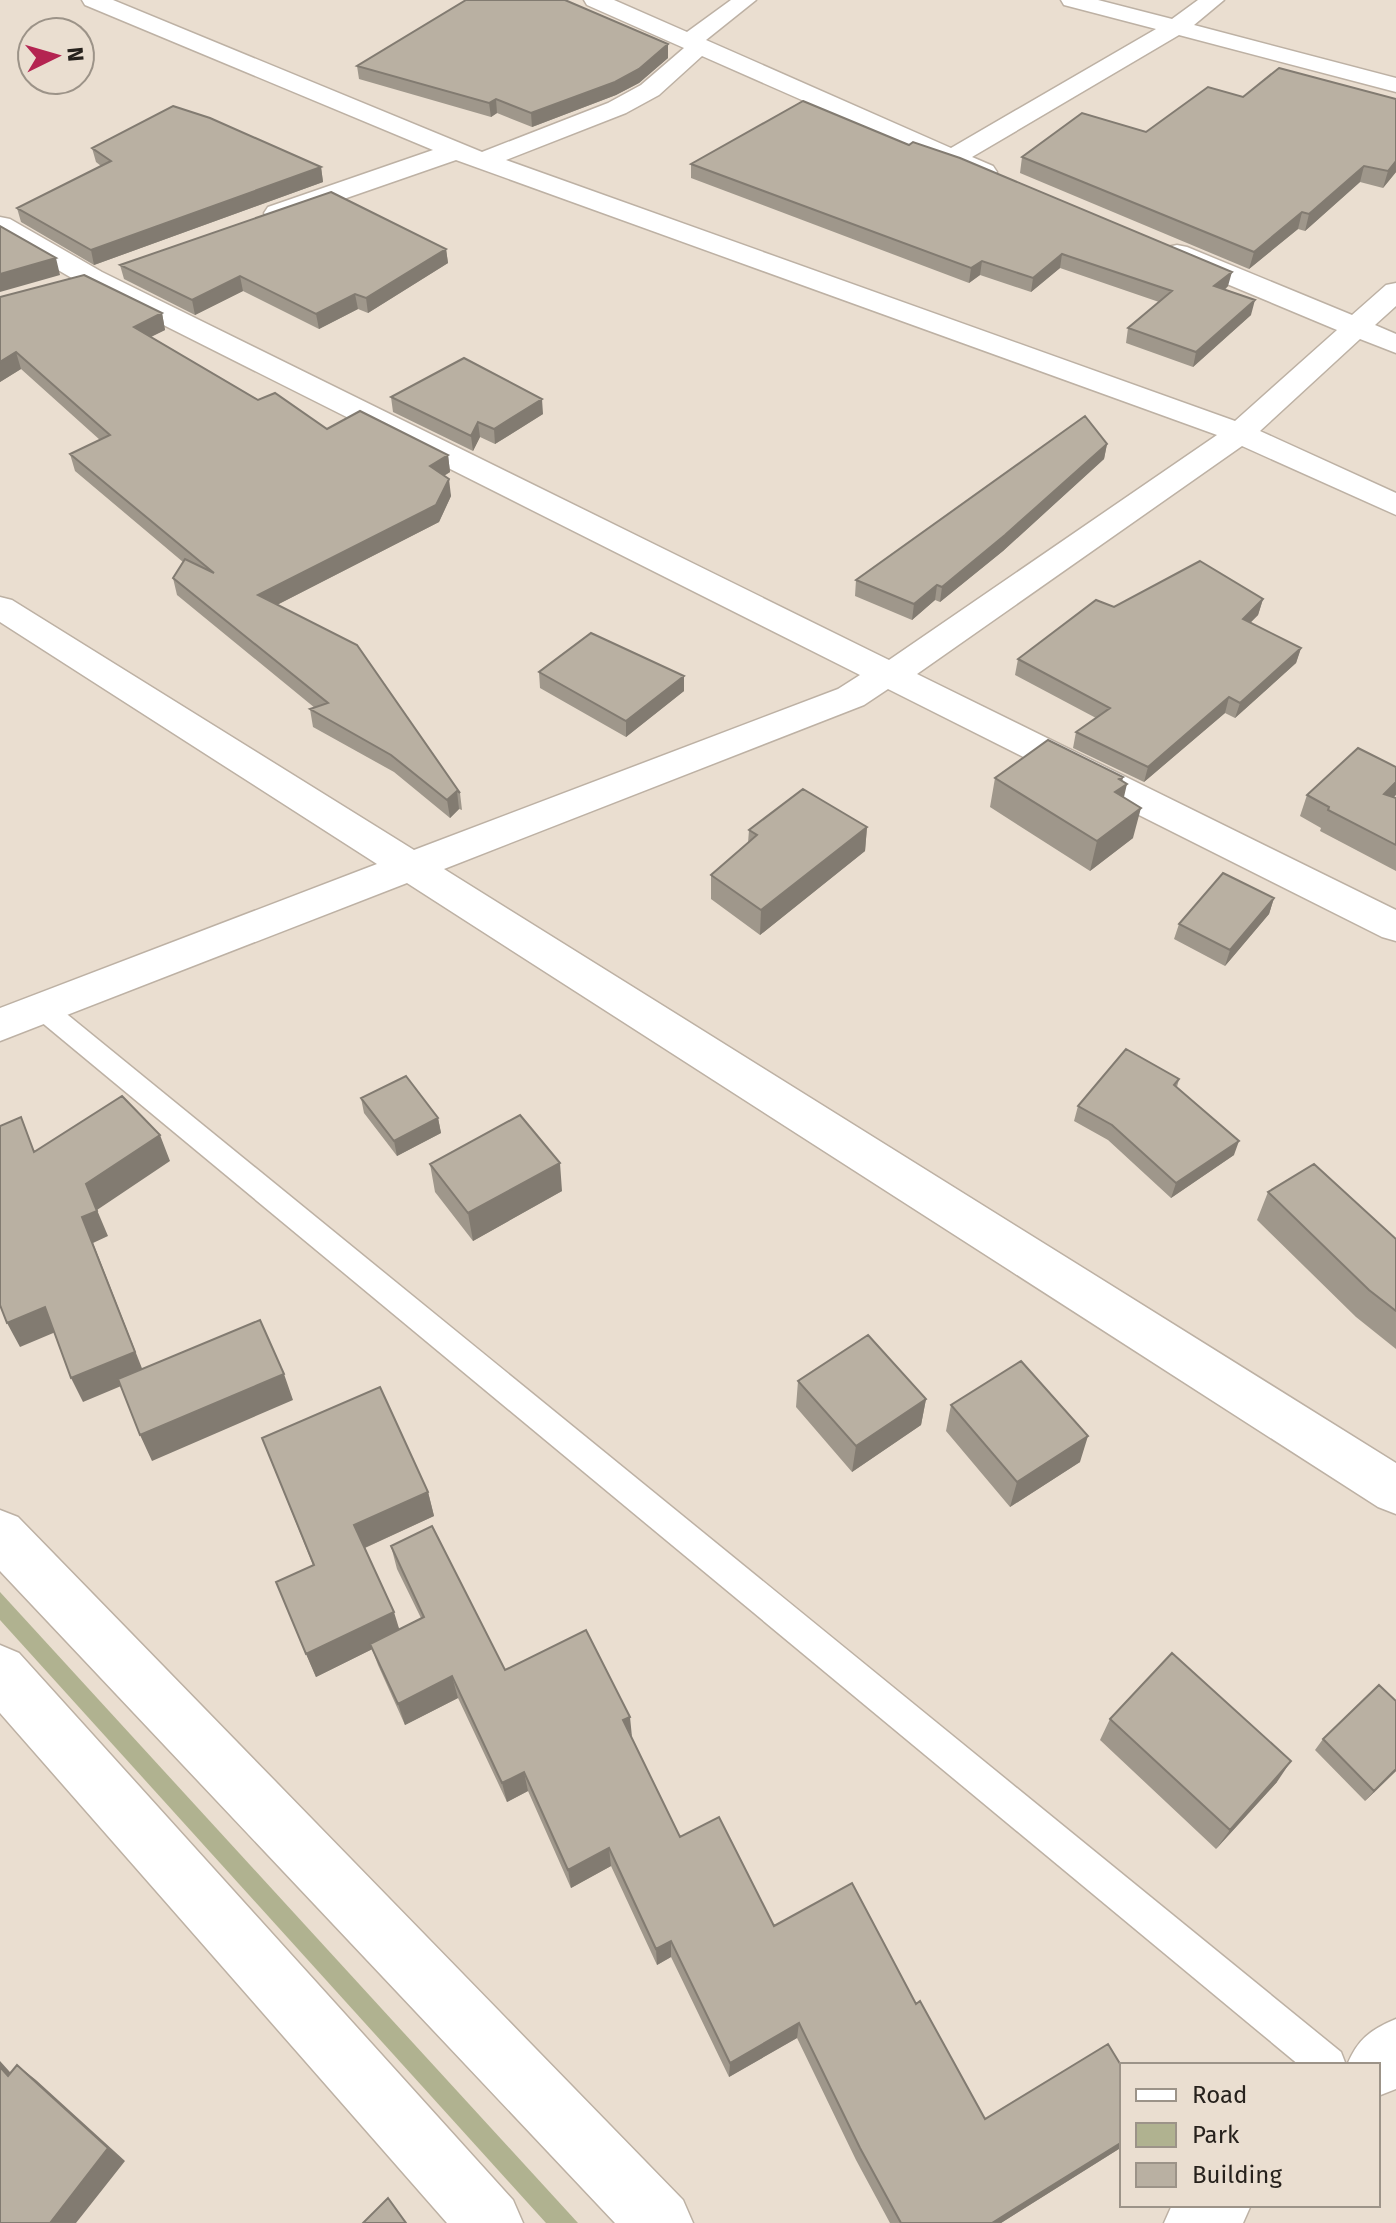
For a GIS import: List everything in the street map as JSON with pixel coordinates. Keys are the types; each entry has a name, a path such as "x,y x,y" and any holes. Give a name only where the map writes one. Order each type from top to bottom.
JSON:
{"street":[{"path":"93,0 482,161 1240,433 1396,505"},
{"path":"595,0 1011,183"},
{"path":"482,161 617,108 650,90 695,43 745,0"},
{"path":"1072,0 1396,85"},
{"path":"953,158 1178,26 1213,0"},
{"path":"252,222 456,151"},
{"path":"0,225 91,277 1396,927"},
{"path":"1155,244 1396,344"},
{"path":"0,1025 851,697 900,669 1240,433 1396,291"},
{"path":"0,607 1396,1491"},
{"path":"0,1534 660,2223"},
{"path":"0,1672 490,2223"},
{"path":"1380,2063 1396,2050"},
{"path":"1197,2223 1216,2207"}],"lane":[{"path":"43,1009 1326,2063"}],"green space":[{"path":"0,1592 578,2223 546,2223 0,1620"}],"building":[{"path":"466,0 565,0 668,44 639,69 615,82 531,113 496,99 489,103 357,66"},
{"path":"1279,68 1396,99 1396,161 1388,171 1364,166 1309,214 1302,212 1254,252 1022,157 1082,113 1146,132 1208,87 1243,97"},
{"path":"803,101 909,145 913,142 960,158 1232,272 1214,286 1255,300 1196,352 1128,328 1172,291 1062,254 1033,278 982,261 971,268 691,164"},
{"path":"173,106 210,118 321,167 91,250 17,208 111,161 92,148"},
{"path":"331,192 446,249 366,298 355,294 316,314 240,276 192,300 120,265"},
{"path":"0,226 56,258 0,274"},
{"path":"84,275 162,313 134,327 258,400 275,393 327,429 360,411 448,455 430,466 449,479 436,505 258,595 357,645 460,793 457,791 447,800 391,755 310,709 328,703 173,578 185,559 214,573 70,454 110,435 16,352 0,362 0,297"},
{"path":"464,358 542,399 494,429 478,422 471,436 391,397"},
{"path":"1085,416 1107,444 942,587 937,585 914,604 856,580"},
{"path":"1200,561 1263,599 1243,619 1301,648 1240,703 1229,697 1148,767 1076,732 1110,708 1018,659 1096,600 1114,607"},
{"path":"591,633 684,676 626,721 539,672"},
{"path":"1048,740 1123,777 1119,779 1127,784 1115,792 1141,808 1097,841 995,778"},
{"path":"1358,748 1396,767 1396,782 1384,794 1396,798 1396,845 1328,810 1329,807 1307,795"},
{"path":"803,789 867,827 761,910 711,875 757,835 749,830"},
{"path":"1223,873 1274,898 1230,950 1179,924"},
{"path":"1126,1049 1179,1079 1174,1085 1239,1141 1176,1183 1112,1125 1078,1106"},
{"path":"406,1076 438,1118 394,1141 361,1098"},
{"path":"122,1096 160,1135 86,1184 97,1211 82,1217 135,1352 71,1378 45,1307 7,1323 0,1305 0,1126 21,1117 34,1152"},
{"path":"520,1115 560,1163 468,1213 430,1164"},
{"path":"1314,1164 1396,1239 1396,1311 1369,1290 1268,1192"},
{"path":"260,1320 284,1374 140,1435 118,1379"},
{"path":"868,1335 926,1399 856,1446 798,1381"},
{"path":"1021,1361 1088,1436 1017,1482 951,1405"},
{"path":"380,1387 428,1492 354,1525 394,1612 306,1654 276,1582 314,1565 262,1438"},
{"path":"432,1526 505,1670 586,1630 630,1717 623,1720 680,1837 719,1817 774,1926 852,1883 916,2004 920,2001 985,2119 1108,2044 1120,2064 1120,2143 992,2223 901,2223 860,2148 799,2023 730,2063 671,1941 656,1949 609,1848 568,1870 524,1772 502,1783 452,1676 398,1704 370,1644 424,1617 391,1546"},
{"path":"1172,1653 1291,1761 1230,1830 1110,1719"},
{"path":"1379,1685 1396,1701 1396,1769 1374,1791 1323,1739"},
{"path":"17,2065 108,2148 50,2223 0,2223 0,2067 8,2076"},
{"path":"388,2198 406,2223 363,2223"}]}
